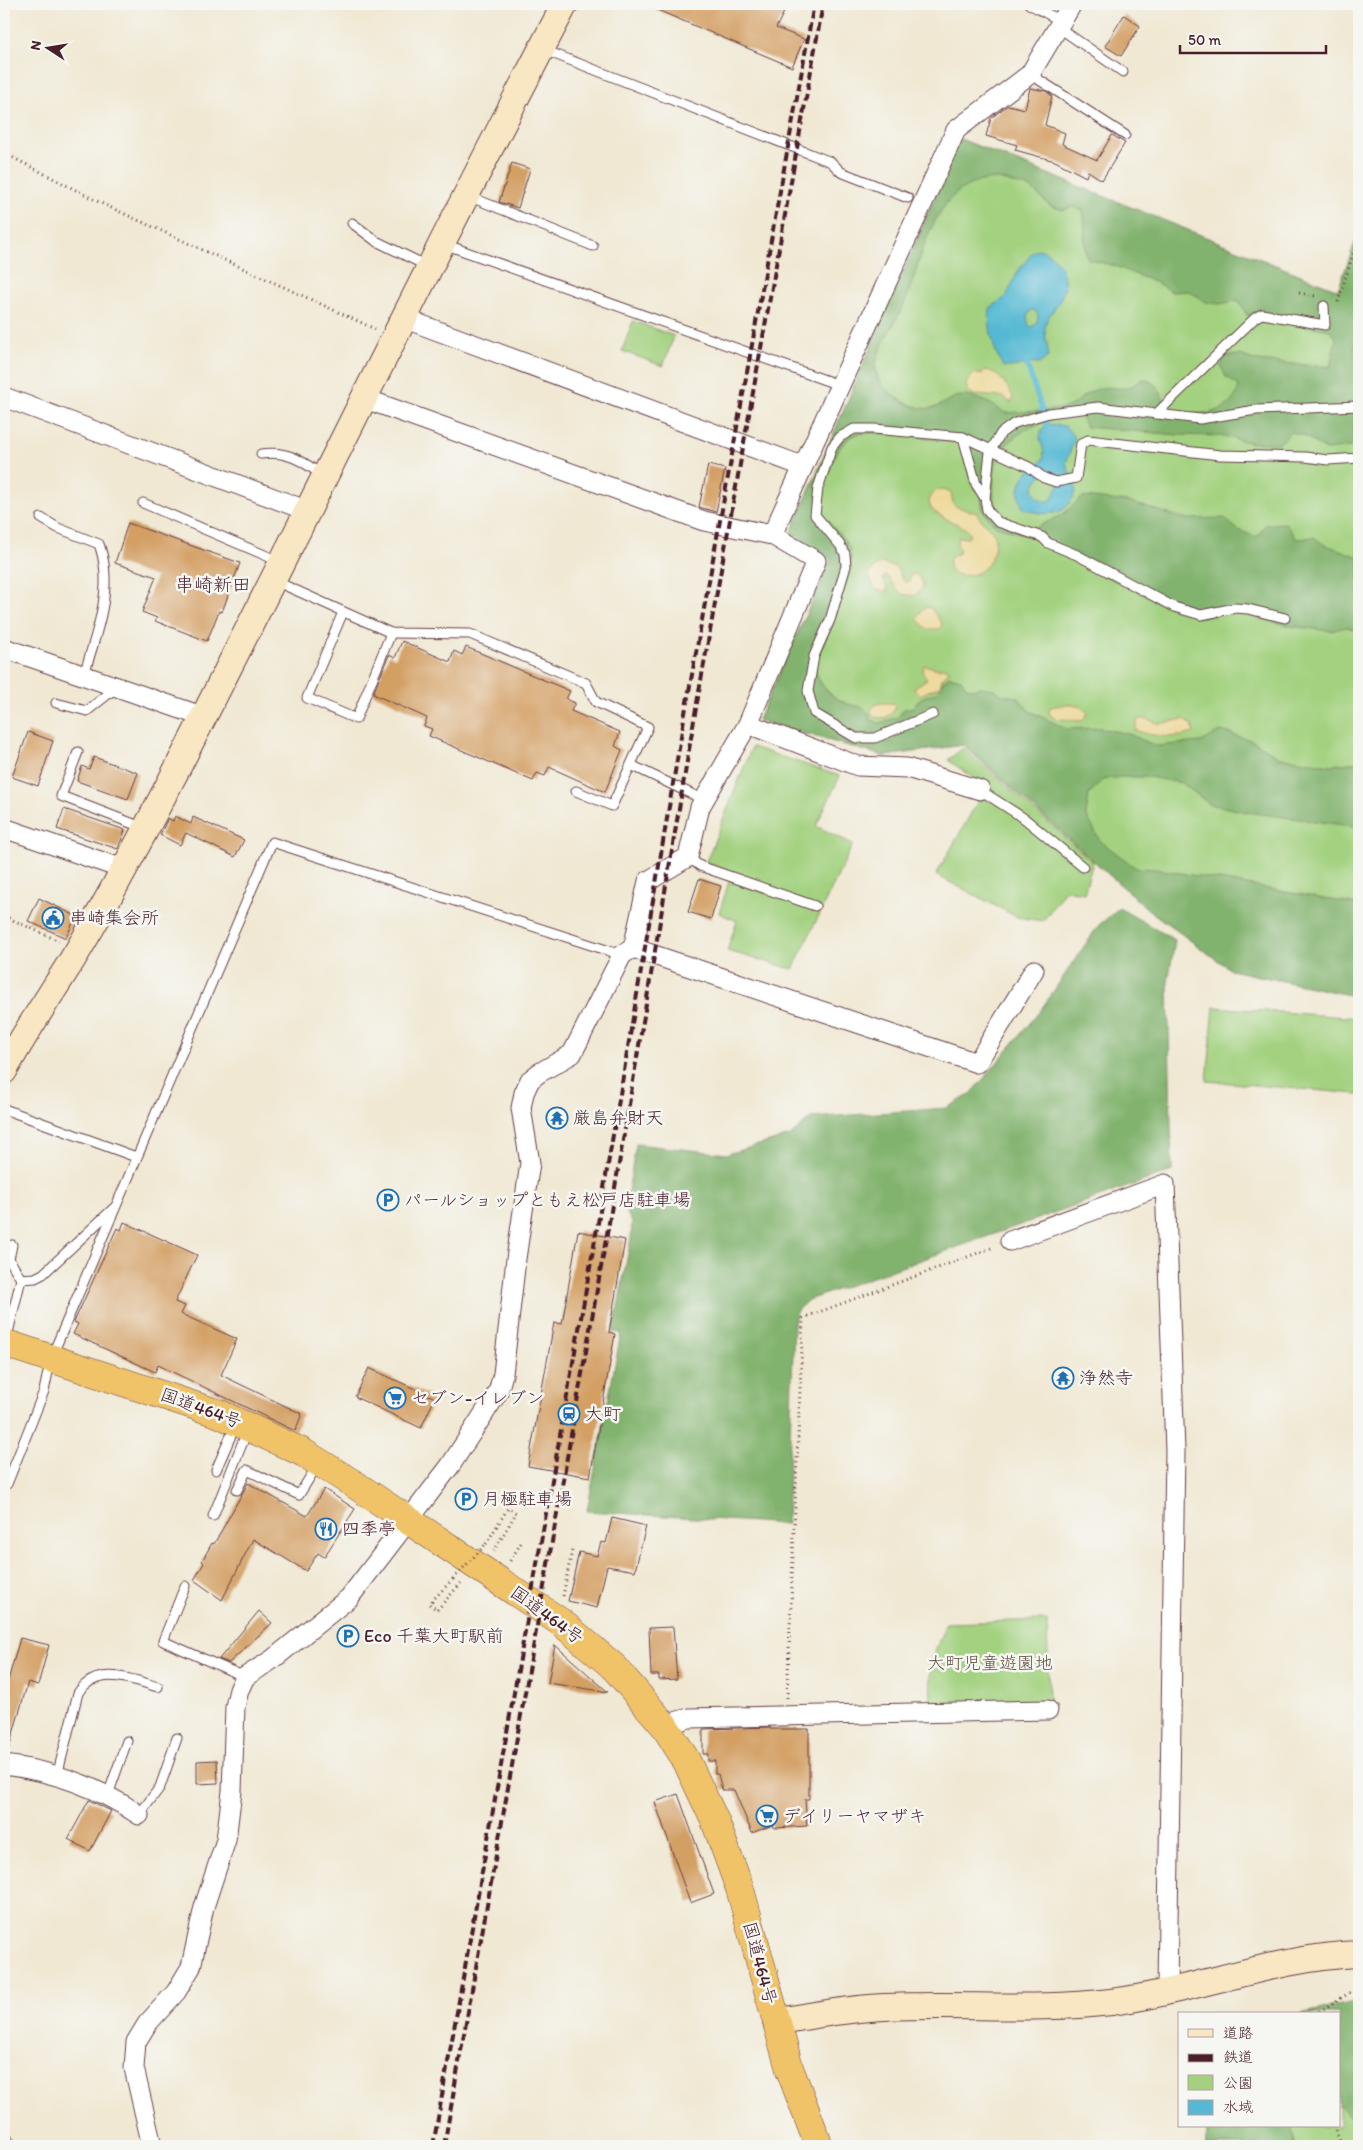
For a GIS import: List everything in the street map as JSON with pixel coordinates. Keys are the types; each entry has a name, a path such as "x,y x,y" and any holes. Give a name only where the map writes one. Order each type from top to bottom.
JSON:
{"highway":[{"name":"国道464号","path":"5,1344 160,1393 244,1424 320,1462 562,1623 614,1667 664,1725 686,1760 718,1829 740,1889 790,2070 819,2146"}],"street":[{"path":"4,1071 27,1028 78,950 204,717 279,572 398,328 566,4"},
{"path":"772,535 956,130 1030,74 1072,4"},
{"path":"398,328 802,466"},
{"path":"4,397 308,511"},
{"path":"152,2146 134,2068 136,2042 147,2024 176,1992 191,1967 204,1907 226,1840 232,1791 235,1707 238,1690 245,1677 274,1659 349,1598 450,1466 498,1392 503,1374 516,1258 530,1163 522,1108 524,1093 530,1080 538,1073 572,1054 628,952 648,881 688,857 700,807 748,724 816,561 772,535 704,521 363,398"},
{"path":"4,648 204,717"},
{"path":"748,724 858,766 907,768 980,790"},
{"path":"4,828 123,869"},
{"path":"628,952 977,1063 1034,970"},
{"path":"1010,1241 1165,1184 1175,1450 1167,1990"},
{"path":"664,1725 689,1718 1048,1710"},
{"path":"4,1765 36,1769 57,1776 108,1795 139,1814"},
{"path":"776,2022 885,2007 1044,2006 1111,2002 1285,1963 1359,1954"}],"lane":[{"path":"1029,4 1060,24 1124,72"},
{"path":"542,48 831,162 841,172 908,198"},
{"path":"1030,74 1125,135"},
{"path":"466,195 593,246"},
{"path":"352,223 376,241 429,267"},
{"path":"441,244 839,385"},
{"path":"1156,414 1256,317 1262,314 1324,325 1326,302"},
{"path":"1286,618 1248,609 1235,608 1200,615 1174,607 1077,555 1048,543 1042,536 998,522 987,510 985,498 990,452 1001,433 1015,423 1045,414 1098,407 1200,419 1256,410 1359,406"},
{"path":"933,714 875,738 856,738 814,713 808,691 814,656 830,620 846,566 845,554 815,515 818,488 832,447 840,437 854,429 874,429 962,437 990,452 1028,468 1044,478 1056,482 1076,478 1081,444 1088,440 1220,455 1328,460 1359,458"},
{"path":"962,437 976,484 985,498"},
{"path":"261,454 280,452 295,456 325,478"},
{"path":"143,504 279,572 343,612 391,633 470,634 586,683 596,702 648,727 612,806 576,791"},
{"path":"41,518 58,528 99,544 105,561 103,610 84,675"},
{"path":"343,612 307,698 356,719 391,633"},
{"path":"56,703 87,710 117,687"},
{"path":"78,752 61,796 145,828"},
{"path":"631,765 704,800"},
{"path":"980,790 1026,819 1083,867"},
{"path":"7,1484 44,1391 51,1358 119,1204 136,1157 272,842 628,952"},
{"path":"688,857 700,866 815,906"},
{"path":"4,1108 136,1157"},
{"path":"21,1279 35,1278 43,1274 119,1204"},
{"path":"5,1344 21,1279 9,1259 12,1245"},
{"path":"216,1470 244,1424"},
{"path":"214,1516 244,1424"},
{"path":"237,1490 247,1470 299,1495 320,1462"},
{"path":"186,1586 163,1641 245,1677"},
{"path":"57,1776 78,1693 86,1682 100,1677 122,1677 158,1687"},
{"path":"139,1814 160,1787 177,1738"},
{"path":"108,1795 127,1741"}],"path":[{"path":"4,153 103,204 398,328"},
{"path":"1299,293 1326,302 1339,303 1359,235"},
{"path":"4,916 78,950"},
{"path":"786,1716 803,1318 1010,1241"},
{"path":"465,1579 437,1610 429,1604 486,1545 508,1508 516,1513 492,1554"},
{"path":"508,1565 523,1540"},
{"path":"562,1603 572,1550"},
{"path":"1318,2012 1359,1987"},
{"path":"1334,2128 1342,2146"}],"green space":[{"path":"960,139 1338,290 1359,232 1359,997 1231,970 1149,910 963,745 884,756 758,720 831,560 791,533"},
{"path":"960,139 1338,290 1359,232 1359,322 1355,347 1355,366 1359,368 1359,446 1326,450 1305,436 1291,432 1280,443 1251,443 1224,436 1179,435 1086,427 1079,413 1054,419 1030,428 1010,442 996,464 994,474 994,507 1002,517 1035,528 1062,515 1083,497 1129,502 1186,519 1224,518 1238,530 1257,537 1266,524 1286,523 1296,539 1314,537 1323,544 1359,557 1359,631 1346,627 1331,631 1290,626 1234,611 1200,617 1132,589 1049,549 1036,538 996,526 983,511 981,497 973,485 959,443 888,433 873,433 853,436 844,443 832,462 820,497 822,512 846,542 851,556 848,580 815,664 818,678 826,690 844,702 863,707 871,720 880,723 898,717 904,709 913,707 921,698 937,692 944,680 950,676 961,679 966,687 972,689 981,687 994,689 1003,695 1018,697 1028,710 1066,729 1100,728 1129,734 1156,746 1201,742 1221,731 1253,741 1279,757 1331,765 1359,762 1359,827 1247,812 1209,804 1182,783 1149,777 1120,777 1102,780 1089,794 1086,815 1100,841 1136,868 1158,869 1359,905 1359,997 1231,970 1149,910 963,745 884,756 758,720 831,560 791,533","holes":["998,179 1031,188 1050,206 1063,210 1073,207 1083,211 1085,247 1088,259 1115,266 1157,283 1172,292 1189,291 1208,303 1221,304 1238,300 1247,315 1330,330 1336,338 1330,367 1257,361 1240,355 1225,356 1221,366 1226,377 1239,386 1235,397 1220,409 1199,414 1167,411 1157,386 1142,379 1129,387 1110,387 1093,391 1067,407 1040,411 1005,413 984,401 966,396 960,396 936,407 929,408 915,407 901,400 880,382 876,371 876,364 882,345 905,302 927,239 938,215 951,198 969,185"]},
{"path":"633,321 674,336 663,366 622,351"},
{"path":"752,747 840,776 816,826 853,844 793,969 727,951 737,921 719,913 732,872 706,862"},
{"path":"963,748 1093,862 1084,893 1065,890 1043,921 1017,917 936,875 986,787 948,760"},
{"path":"1119,908 1175,940 1168,982 1172,1171 808,1300 797,1310 794,1322 787,1524 587,1511 621,1333 613,1332 631,1238 632,1222 625,1210 636,1144 727,1154 790,1136 811,1118 947,1108 971,1094 1040,1011 1098,926"},
{"path":"1214,1007 1359,1018 1359,1094 1207,1081"},
{"name":"大町児童遊園地","path":"1047,1620 1049,1702 931,1706 930,1664 946,1623"},
{"path":"1359,2001 1359,2146 1207,2146 1207,2128 1340,2128 1340,2012 1310,2012"},
{"path":"1359,2001 1359,2125 1340,2106 1340,2012 1310,2012"},
{"path":"1207,2128 1292,2128 1296,2146 1207,2146"}],"sand":[{"path":"985,370 994,373 1006,384 1013,398 1011,403 1003,397 974,395 967,390 966,383 975,373 981,375"},
{"path":"942,489 951,492 953,504 957,507 977,513 994,534 995,543 992,556 985,567 975,574 958,575 949,567 950,558 960,552 957,543 958,537 968,538 970,533 967,529 944,518 931,508 929,502 932,495"},
{"path":"881,563 896,567 905,583 909,581 911,574 918,575 923,584 922,589 914,596 901,594 886,575 883,579 888,590 884,592 874,588 869,576 870,571"},
{"path":"927,607 931,608 942,624 940,629 927,629 917,619 922,610"},
{"path":"924,665 939,669 944,667 950,670 942,679 940,686 920,695 914,690 915,687 927,679 922,671"},
{"path":"894,703 896,706 892,713 886,717 879,718 872,715 871,710 875,705"},
{"path":"1068,704 1081,707 1088,713 1082,721 1053,718 1049,713 1050,707"},
{"path":"1138,719 1147,719 1159,724 1184,719 1192,725 1194,733 1172,737 1149,734 1135,730"}],"water":[{"path":"1039,249 1052,256 1061,268 1064,282 1062,296 1045,326 1048,357 1039,364 1004,367 997,355 992,339 990,308 1006,297 1018,271 1033,252","holes":["1035,310 1038,316 1037,323 1032,327 1029,326 1027,317 1030,311"]},
{"path":"1048,424 1065,426 1075,438 1066,463 1076,489 1068,505 1062,510 1048,514 1023,508 1019,493 1022,480 1026,474 1043,460 1044,454 1040,438 1043,429","holes":["1051,471 1055,473 1059,485 1050,501 1041,500 1033,489 1035,483 1045,473"]}],"building":[{"path":"643,4 788,4 776,28 804,39 792,67"},
{"path":"1124,15 1140,26 1121,56 1105,46"},
{"path":"1030,88 1046,91 1052,96 1045,125 1065,133 1062,144 1097,160 1112,135 1125,143 1102,180 1088,171 1086,177 1055,161 1015,150 1017,145 986,136 991,118 1008,105 1025,109"},
{"path":"512,163 530,169 518,208 499,202"},
{"path":"708,465 725,469 716,512 699,507"},
{"path":"128,523 240,563 222,612 219,611 207,641 155,621 157,618 142,612 156,577 115,563"},
{"path":"402,641 450,662 454,651 462,655 466,647 570,691 566,699 575,703 571,711 620,732 615,746 622,750 605,792 549,767 545,776 537,773 533,781 429,736 432,729 424,726 427,718 373,694 389,655 395,658"},
{"path":"28,732 53,741 38,786 12,777"},
{"path":"94,757 138,773 128,799 77,781 82,766 89,769"},
{"path":"64,809 125,830 118,849 57,829"},
{"path":"175,816 191,824 193,817 244,840 235,857 186,833 180,845 160,835 168,818 173,821"},
{"path":"699,879 721,886 711,919 688,912"},
{"path":"39,898 76,916 66,938 28,921"},
{"path":"124,1222 197,1255 175,1302 185,1306 181,1314 237,1339 221,1375 302,1414 295,1431 158,1365 155,1372 73,1334 78,1324 74,1322 117,1228 121,1230"},
{"name":"大町","path":"578,1231 625,1240 609,1332 615,1334 590,1477 528,1466 554,1323 562,1324"},
{"name":"セブン-イレブン","path":"369,1368 435,1398 421,1428 355,1397"},
{"path":"248,1483 307,1516 324,1489 355,1509 324,1557 318,1553 306,1571 253,1539 222,1600 194,1580 204,1563 202,1561 212,1543 214,1544"},
{"path":"612,1518 646,1526 635,1571 607,1566 597,1608 568,1601 579,1552 597,1556 601,1542 606,1543"},
{"path":"259,1611 272,1623 229,1663 219,1659"},
{"path":"673,1627 677,1679 659,1680 659,1675 651,1675 649,1628"},
{"path":"20,1638 49,1645 38,1685 28,1682 8,1751 4,1751 4,1695"},
{"path":"555,1645 608,1692 548,1683"},
{"path":"770,1727 770,1729 809,1729 809,1799 805,1799 807,1826 775,1828 772,1825 752,1833 734,1790 722,1790 718,1774 715,1774 715,1761 708,1761 708,1754 703,1754 703,1729"},
{"path":"217,1760 218,1783 197,1784 197,1761"},
{"path":"678,1794 714,1894 690,1903 655,1802"},
{"path":"89,1800 111,1811 90,1851 68,1839"}],"waterway":[{"path":"1026,362 1048,428"}],"railway":[{"path":"433,2146 599,1217 685,713 814,4"},
{"path":"444,2146 610,1217 695,714 823,4"}],"place":[{"name":"串崎集会所","path":"53,918"},
{"name":"厳島弁財天","path":"557,1118"},
{"name":"パールショップともえ松戸店駐車場","path":"388,1200"},
{"name":"浄然寺","path":"1063,1378"},
{"name":"セブン-イレブン","path":"395,1398"},
{"name":"大町","path":"569,1414"},
{"name":"月極駐車場","path":"466,1499"},
{"name":"四季亭","path":"326,1529"},
{"name":"Eco 千葉大町駅前","path":"348,1636"},
{"name":"デイリーヤマザキ","path":"767,1816"}],"district":[{"name":"串崎新田","path":"213,584"}]}
